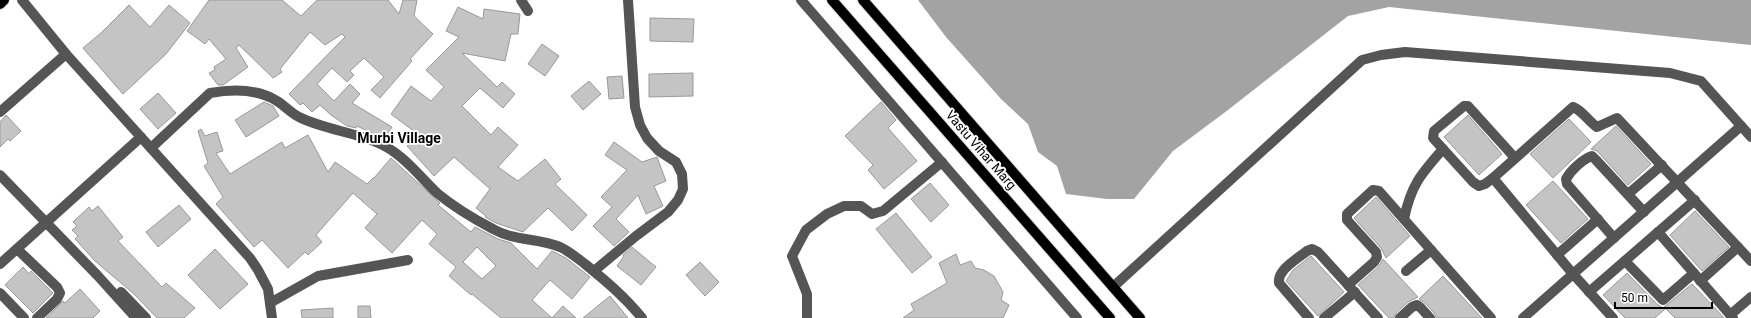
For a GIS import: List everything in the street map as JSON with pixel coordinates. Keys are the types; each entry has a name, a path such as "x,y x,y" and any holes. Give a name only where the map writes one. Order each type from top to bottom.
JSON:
{"main road":[{"path":"0,4 4,0"},
{"name":"Vastu Vihar Marg","path":"832,0 1110,318"},
{"name":"Vastu Vihar Marg","path":"863,0 1140,318"}],"street":[{"path":"22,0 66,54 250,258 268,289 272,318"},
{"path":"520,0 528,11"},
{"path":"594,271 668,212 684,190 682,174 676,162 659,151 647,138 640,124 635,107 628,0"},
{"path":"801,0 1078,318"},
{"path":"1113,287 1362,60 1381,55 1405,52 1670,72 1701,82 1751,137"},
{"path":"0,112 66,54"},
{"path":"151,148 210,93 244,90 265,94 298,116 312,122 368,139 388,148 449,202 494,230 517,238 561,247 616,289 642,318"},
{"path":"1515,158 1468,106 1464,106 1434,131 1433,138 1472,182 1479,186 1485,184 1493,178 1573,107 1578,109 1591,123 1597,126 1617,118 1751,261"},
{"path":"1523,318 1741,126"},
{"path":"0,264 141,137"},
{"path":"1404,219 1407,201 1420,175 1443,149"},
{"path":"1614,238 1567,184 1566,178 1587,158 1592,156 1644,212"},
{"path":"807,318 807,294 792,256 806,230 827,214 844,206 861,206 872,214 883,211 942,162"},
{"path":"1628,194 1662,165"},
{"path":"0,175 98,276 136,318"},
{"path":"1493,178 1573,274 1613,318"},
{"path":"1324,318 1351,289 1377,257 1376,252 1347,220 1347,214 1373,190 1379,191 1487,317"},
{"path":"1589,292 1695,200"},
{"path":"1557,255 1598,219"},
{"path":"1658,232 1731,317 1751,297"},
{"path":"1625,261 1663,300 1738,247"},
{"path":"17,249 57,287 60,293 37,318"},
{"path":"1309,318 1279,283 1278,278 1281,272 1307,251 1312,249 1318,252 1378,318"},
{"path":"1406,271 1431,250"},
{"path":"270,303 318,276 408,260"},
{"path":"98,276 103,272 146,318"},
{"path":"0,293 24,318"},
{"path":"1400,318 1416,305 1421,308 1430,318"}],"shaded area":[{"path":"918,0 1751,0 1751,45 1389,7 1348,16 1173,151 1134,199 1107,199 1066,194 1057,166 1038,152 1028,124 1001,99 946,37"}],"building":[{"path":"209,0 282,0 301,16 317,0 388,0 399,14 403,0 417,0 414,16 433,34 410,59 412,61 380,98 371,90 384,77 364,58 350,71 354,75 347,82 332,68 317,84 334,101 350,84 360,94 352,103 392,127 384,139 357,126 356,128 347,126 320,105 312,112 303,103 300,105 289,94 345,37 342,34 325,45 310,32 280,69 282,72 273,78 239,45 236,48 248,67 223,85 218,85 209,73 215,70 214,67 226,59 209,39 205,44 187,31"},
{"path":"129,5 150,27 169,5 190,23 166,54 123,94 83,48 102,32"},
{"path":"458,7 483,19 484,9 520,14 518,34 511,34 505,61 462,53 497,87 502,82 515,94 503,108 480,88 462,106 491,135 498,127 518,145 498,167 518,181 545,159 561,179 555,184 587,215 572,231 548,208 523,232 496,223 485,217 486,216 476,208 490,189 454,157 434,176 407,146 419,135 391,114 411,86 431,101 444,87 426,70 459,37 446,31"},
{"path":"650,18 694,19 693,42 650,41"},
{"path":"542,44 559,56 545,76 528,64"},
{"path":"693,73 693,96 649,97 649,74"},
{"path":"622,76 624,98 609,99 607,77"},
{"path":"589,81 601,94 583,110 571,96"},
{"path":"158,93 176,113 158,129 140,109"},
{"path":"264,102 273,106 279,116 246,137 235,120"},
{"path":"881,102 896,120 888,128 917,161 884,189 868,170 873,165 845,136"},
{"path":"6,115 21,131 10,141 8,139 0,147 0,122"},
{"path":"1468,115 1502,154 1479,175 1444,137"},
{"path":"1569,119 1591,142 1553,178 1530,154"},
{"path":"1616,126 1651,164 1628,185 1597,151 1591,149"},
{"path":"201,129 205,136 217,132 223,151 216,153 230,174 282,142 285,148 308,135 328,172 335,162 367,184 391,158 440,203 438,205 471,232 475,227 498,239 511,243 537,269 552,251 566,258 590,277 572,299 550,280 532,300 552,318 501,318 449,276 456,267 429,244 437,234 422,220 392,253 365,228 377,214 353,193 316,235 322,242 308,255 305,252 288,268 262,240 254,247 216,204 223,197 204,166 208,163 198,131","holes":["477,247 496,266 482,279 463,262"]},
{"path":"614,142 642,162 657,157 666,181 654,186 663,206 646,214 638,195 616,219 629,232 614,246 593,226 612,207 601,197 627,170 605,155"},
{"path":"1553,181 1588,219 1561,243 1526,205"},
{"path":"930,183 949,205 931,222 911,199"},
{"path":"1376,197 1410,236 1386,258 1381,248 1354,218"},
{"path":"179,205 191,219 158,247 146,232"},
{"path":"98,206 123,237 118,241 162,287 166,283 195,308 184,318 157,318 134,294 95,261 75,239 78,236 72,230 77,226 73,222 89,207 92,211"},
{"path":"1695,211 1729,247 1702,271 1670,235"},
{"path":"896,213 932,257 912,273 876,229"},
{"path":"632,247 656,267 641,285 617,266 624,256 623,255"},
{"path":"215,249 248,284 220,309 188,275"},
{"path":"956,254 960,265 971,261 975,268 984,270 994,276 1003,292 1001,300 1009,305 1003,318 903,318 914,310 911,304 947,283 939,263"},
{"path":"1311,256 1344,292 1318,316 1286,281 1293,270"},
{"path":"1383,259 1418,297 1408,302 1396,313 1394,318 1389,318 1358,285 1378,267"},
{"path":"700,262 719,282 705,296 686,275"},
{"path":"23,267 29,274 31,271 53,293 33,313 5,285"},
{"path":"1627,273 1658,305 1665,309 1655,318 1625,318 1603,295"},
{"path":"1443,276 1482,318 1436,318 1435,314 1419,299"},
{"path":"1692,284 1724,318 1675,318 1664,307"},
{"path":"80,289 100,311 93,318 46,318 63,301 65,303"},
{"path":"610,296 628,318 583,318"},
{"path":"358,306 370,306 371,318 358,318"},
{"path":"563,306 576,318 552,318"},
{"path":"333,308 333,318 302,318 301,310"}],"district":[{"name":"Murbi Village","path":"399,138"}]}
